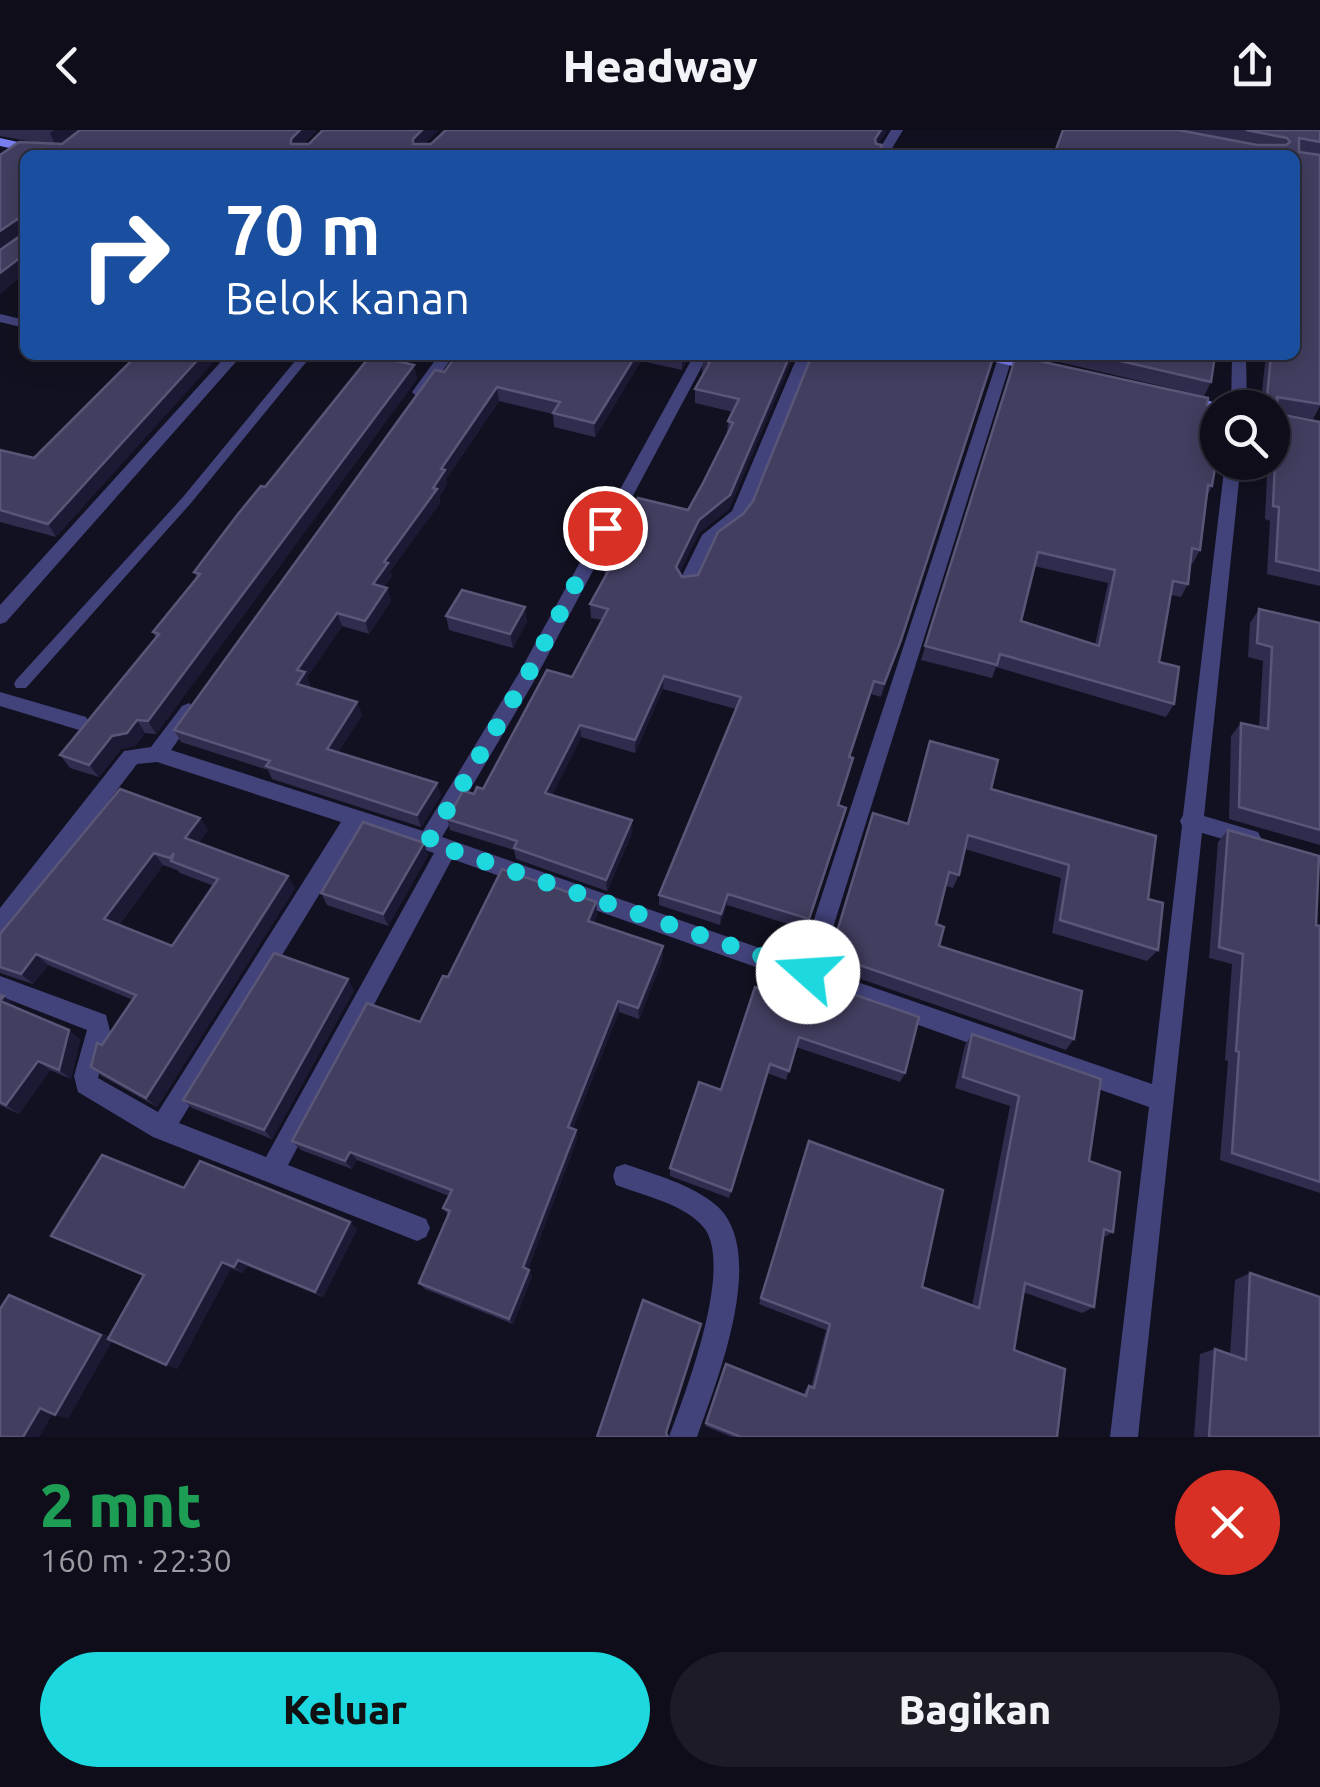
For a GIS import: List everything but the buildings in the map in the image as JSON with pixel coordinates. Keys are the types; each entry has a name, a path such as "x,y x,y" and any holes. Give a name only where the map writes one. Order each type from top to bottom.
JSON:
{"street":[{"path":"0,142 43,150"},
{"path":"12,156 20,151"},
{"path":"0,617 230,360"},
{"path":"412,403 443,360"},
{"path":"272,1171 437,845 697,360"},
{"path":"688,582 704,546 715,532 733,524 740,513 803,360"},
{"path":"808,972 1005,360"},
{"path":"1017,360 1059,372"},
{"path":"1239,360 1239,390"},
{"path":"1166,396 1200,404"},
{"path":"1124,1437 1231,480"},
{"path":"158,754 204,690"},
{"path":"0,698 79,722"},
{"path":"0,925 131,757 158,754 808,972 1160,1099"},
{"path":"162,1128 354,820"},
{"path":"1190,821 1264,842"},
{"path":"0,986 98,1023 100,1034 84,1070 86,1084 162,1128 417,1228"},
{"path":"625,1176 704,1210 725,1240 724,1290 683,1437"}],"lane":[{"path":"22,684 187,500 302,360"}],"route":[{"path":"605,528 526,678 428,842 808,972"}]}
